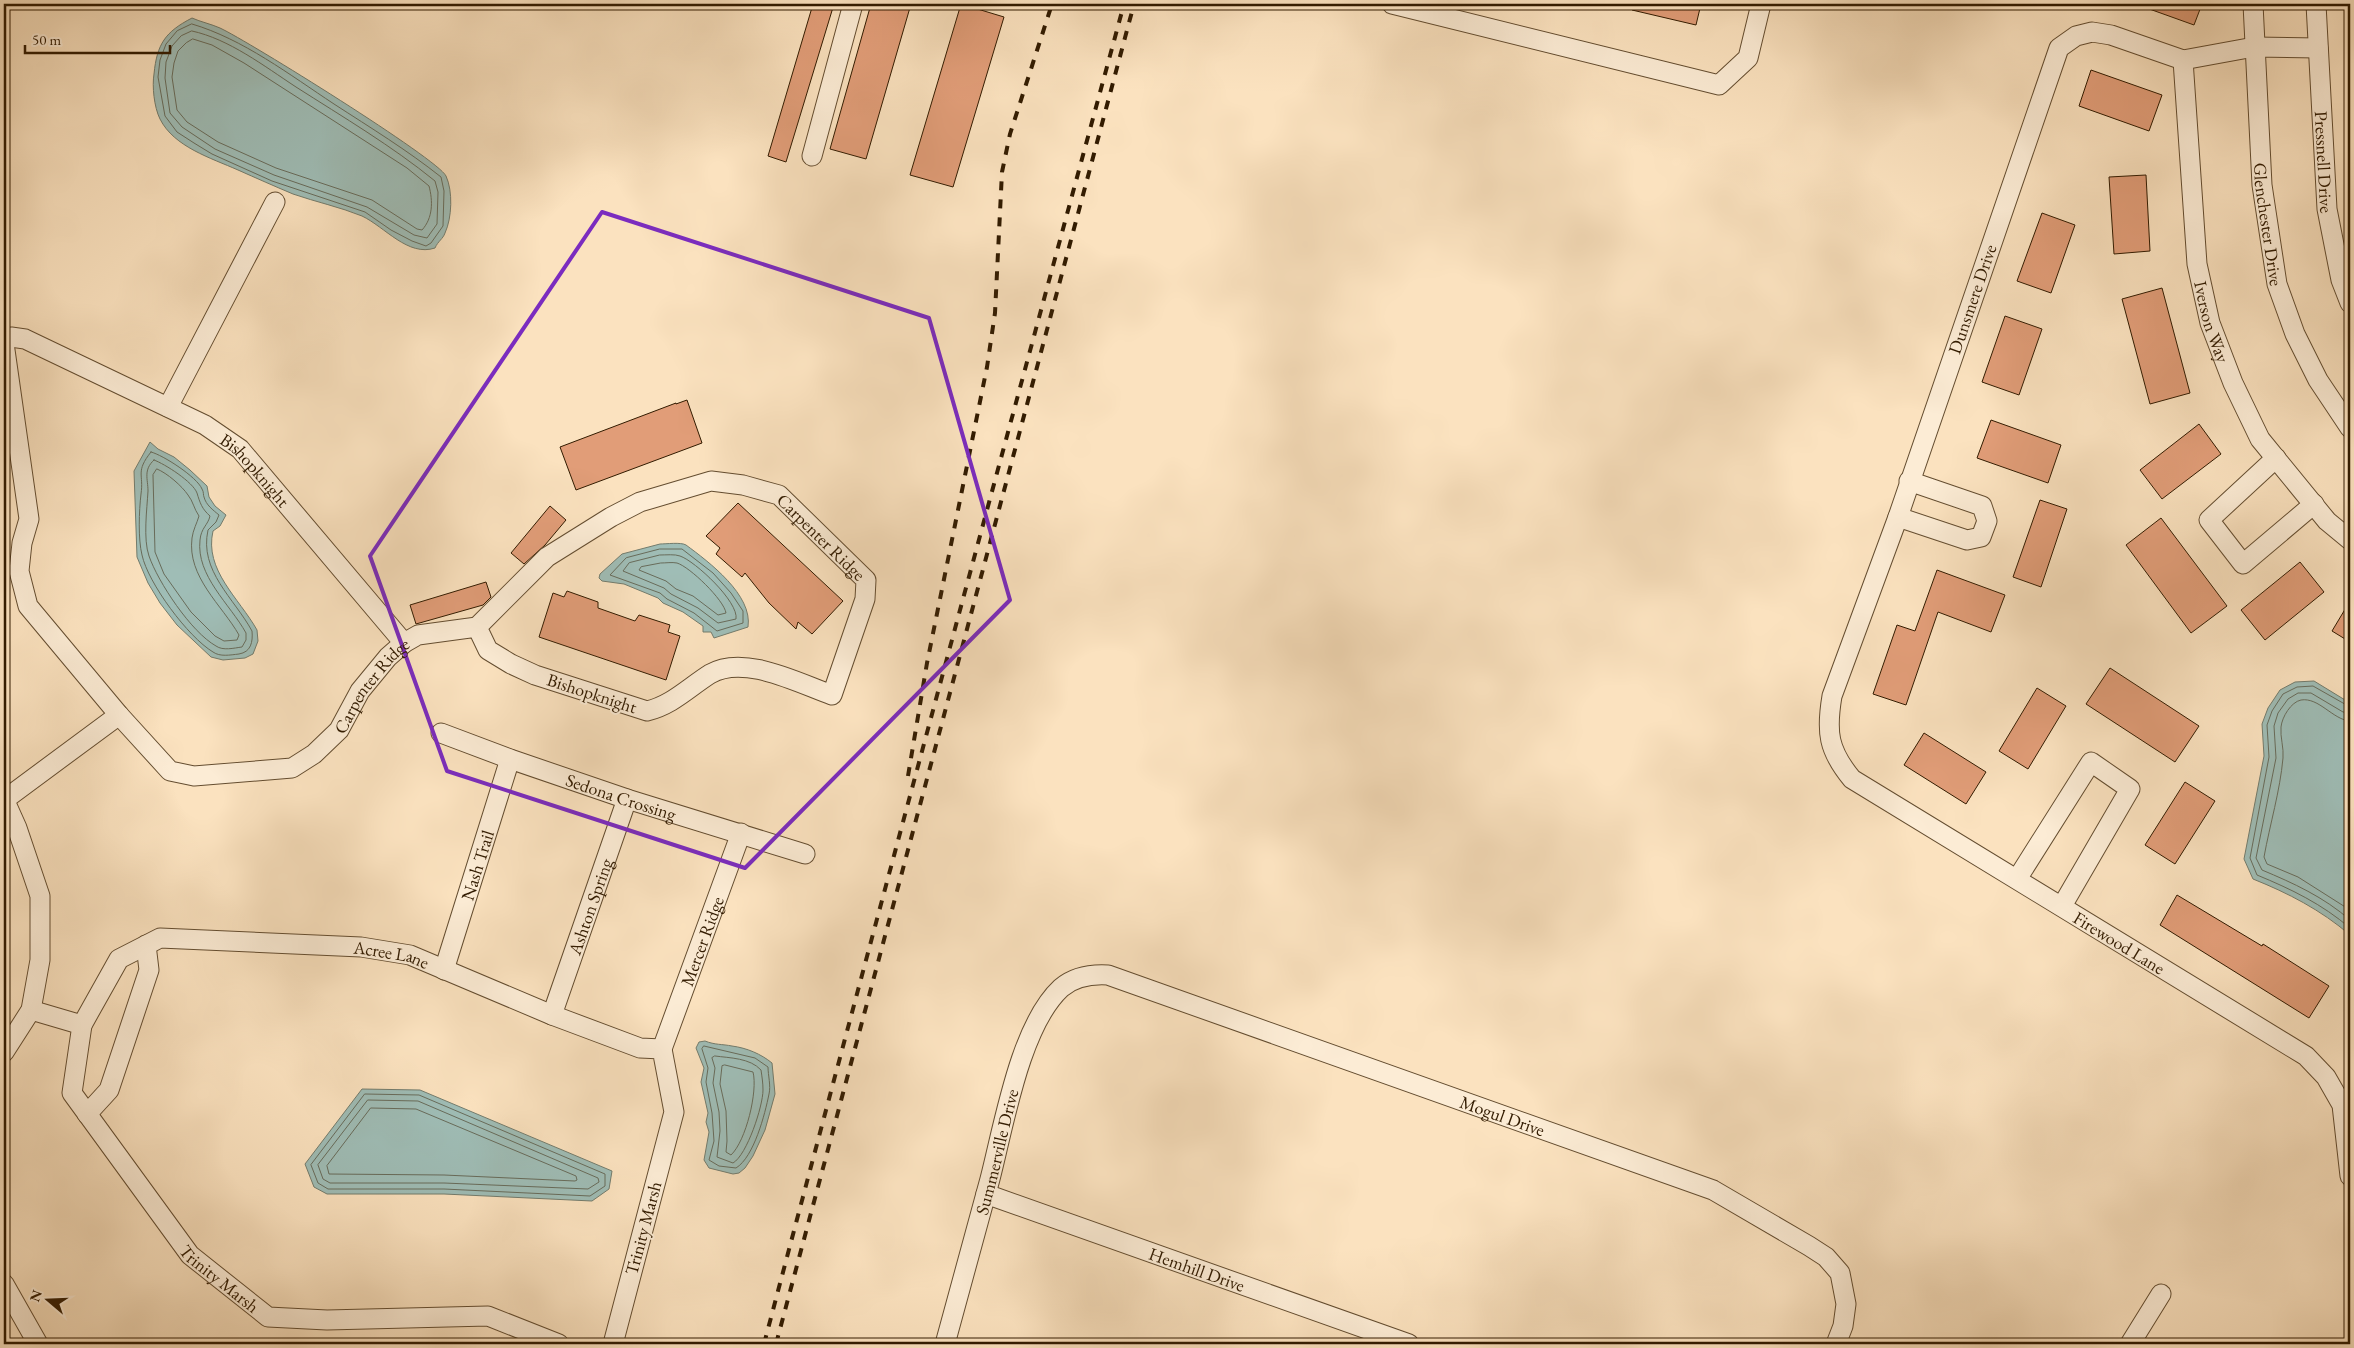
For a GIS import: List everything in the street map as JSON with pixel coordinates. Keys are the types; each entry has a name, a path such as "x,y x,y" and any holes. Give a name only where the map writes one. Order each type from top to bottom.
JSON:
{"street":[{"path":"812,156 853,4"},
{"path":"1392,4 1719,86 1748,58 1761,4"},
{"name":"Glenchester Drive","path":"2253,4 2262,185 2277,284 2295,334 2318,380 2350,428"},
{"name":"Pressnell Drive","path":"2316,4 2327,209 2341,280 2350,303"},
{"name":"Dunsmere Drive","path":"1831,746 1828,720 1832,696 1898,517 2059,48 2076,36 2092,32 2111,34 2183,60"},
{"path":"2183,60 2254,47 2318,48"},
{"name":"Iverson Way","path":"2183,60 2197,264 2210,323 2232,383 2260,438 2327,521 2350,540"},
{"path":"168,407 275,202"},
{"name":"Bishopknight","path":"4,342 10,337 25,339 205,424 240,449 404,643"},
{"name":"Carpenter Ridge","path":"4,342 29,519 22,542 19,571 28,606 118,715 170,771 203,776 292,768 314,754 338,730 360,691 388,657 404,643 418,635 477,627 547,557 611,517 640,502 711,481 743,485 779,495 866,580 865,599 832,694"},
{"path":"2276,458 2209,520 2243,564 2314,504"},
{"path":"1898,517 1966,540 1981,537 1987,521 1982,506 1910,481"},
{"name":"Bishopknight","path":"477,627 488,650 511,664 647,711 664,707 712,673 734,667 757,668 832,694"},
{"path":"4,1052 31,1010 40,960 40,896 17,828 4,800 118,715"},
{"name":"Sedona Crossing","path":"441,733 627,799 804,854"},
{"name":"Firewood Lane","path":"1831,746 1840,764 1852,779 2306,1056 2326,1077 2342,1105 2350,1176"},
{"name":"Nash Trail","path":"444,970 510,759"},
{"path":"2017,879 2090,762 2130,790 2062,906"},
{"name":"Ashton Spring","path":"552,1015 627,799"},
{"name":"Mercer Ridge","path":"662,1049 741,833"},
{"name":"Acree Lane","path":"82,1026 119,958 160,938 361,947 410,955 552,1015 640,1048 662,1049"},
{"path":"87,1114 109,1090 149,970 146,945"},
{"name":"Mogul Drive","path":"1078,977 1092,974 1108,975 1713,1190 1826,1257 1840,1273 1846,1304 1843,1326 1836,1344"},
{"name":"Summerville Drive","path":"945,1344 1017,1075 1036,1022 1062,988 1078,977"},
{"path":"31,1010 82,1026"},
{"name":"Trinity Marsh","path":"82,1026 72,1094 190,1256 268,1317 327,1320 488,1316 559,1344"},
{"name":"Trinity Marsh","path":"613,1344 674,1112 662,1049"},
{"name":"Hemhill Drive","path":"986,1194 1409,1344"},
{"path":"4,1284 38,1344"},
{"path":"2130,1344 2162,1294"}],"highlighted area":[{"path":"602,212 929,318 1010,600 745,868 447,771 370,556"}],"water":[{"path":"192,18 220,28 266,54 340,100 435,165 446,176 450,189 451,205 447,227 435,248 425,250 406,245 362,216 293,194 205,156 174,137 166,129 156,109 153,84 155,64 164,40 175,28"},
{"path":"150,442 158,449 174,457 207,486 209,497 215,506 226,515 220,526 213,531 212,545 218,571 257,630 258,641 253,654 245,658 223,660 211,657 177,625 148,583 137,557 134,471"},
{"path":"677,543 686,545 728,580 744,603 748,615 748,627 714,638 711,632 703,632 703,626 683,612 663,603 658,598 624,584 602,581 599,578 600,574 622,554 660,544"},
{"path":"2314,681 2350,703 2350,935 2304,903 2253,879 2244,859 2264,756 2262,724 2268,708 2280,690 2295,682"},
{"path":"705,1041 748,1050 772,1063 775,1094 765,1130 753,1156 739,1173 733,1174 709,1168 704,1160 709,1132 706,1122 708,1113 701,1082 704,1068 696,1048 699,1042"},
{"path":"362,1089 420,1090 612,1171 609,1189 592,1201 444,1194 327,1194 314,1187 305,1164"}],"building":[{"path":"813,4 834,4 786,162 768,156"},
{"path":"871,4 911,4 866,159 830,149"},
{"path":"961,4 1004,17 953,187 910,175"},
{"path":"1633,4 1701,4 1696,25 1632,10"},
{"path":"2141,4 2202,4 2194,25 2141,6"},
{"path":"2091,70 2162,95 2149,131 2079,106"},
{"path":"2146,175 2150,251 2114,254 2109,177"},
{"path":"2042,213 2075,225 2051,293 2017,281"},
{"path":"2162,288 2190,393 2150,404 2122,299"},
{"path":"2005,316 2042,329 2019,395 1982,382"},
{"path":"687,400 702,443 576,490 560,447"},
{"path":"1991,420 2061,445 2048,483 1977,458"},
{"path":"2199,424 2221,454 2162,499 2140,470"},
{"path":"2040,500 2067,509 2041,587 2013,577"},
{"path":"738,503 843,601 812,634 798,622 796,629 769,603 745,573 742,577 716,554 720,548 706,536"},
{"path":"550,506 566,520 545,545 524,564 511,553"},
{"path":"2161,518 2227,606 2191,633 2126,545"},
{"path":"2300,562 2324,592 2265,640 2241,610"},
{"path":"1937,570 2005,595 1991,632 1938,612 1906,705 1873,694 1897,625 1915,631"},
{"path":"486,582 491,597 483,605 416,624 410,605"},
{"path":"567,591 598,602 598,608 635,621 639,615 670,625 668,632 680,636 666,680 539,637 553,593 564,597"},
{"path":"2350,601 2350,642 2332,631"},
{"path":"2110,668 2199,726 2175,762 2086,704"},
{"path":"2037,688 2066,706 2028,769 1999,751"},
{"path":"1924,733 1986,772 1966,804 1904,765"},
{"path":"2185,782 2215,801 2175,864 2145,845"},
{"path":"2177,895 2262,946 2263,944 2329,986 2309,1018 2160,925"}],"railway":[{"path":"908,776 927,663 987,367 995,313 1002,172 1010,134 1052,4"},
{"path":"764,1344 1124,4"},
{"path":"776,1344 1134,4"}]}
